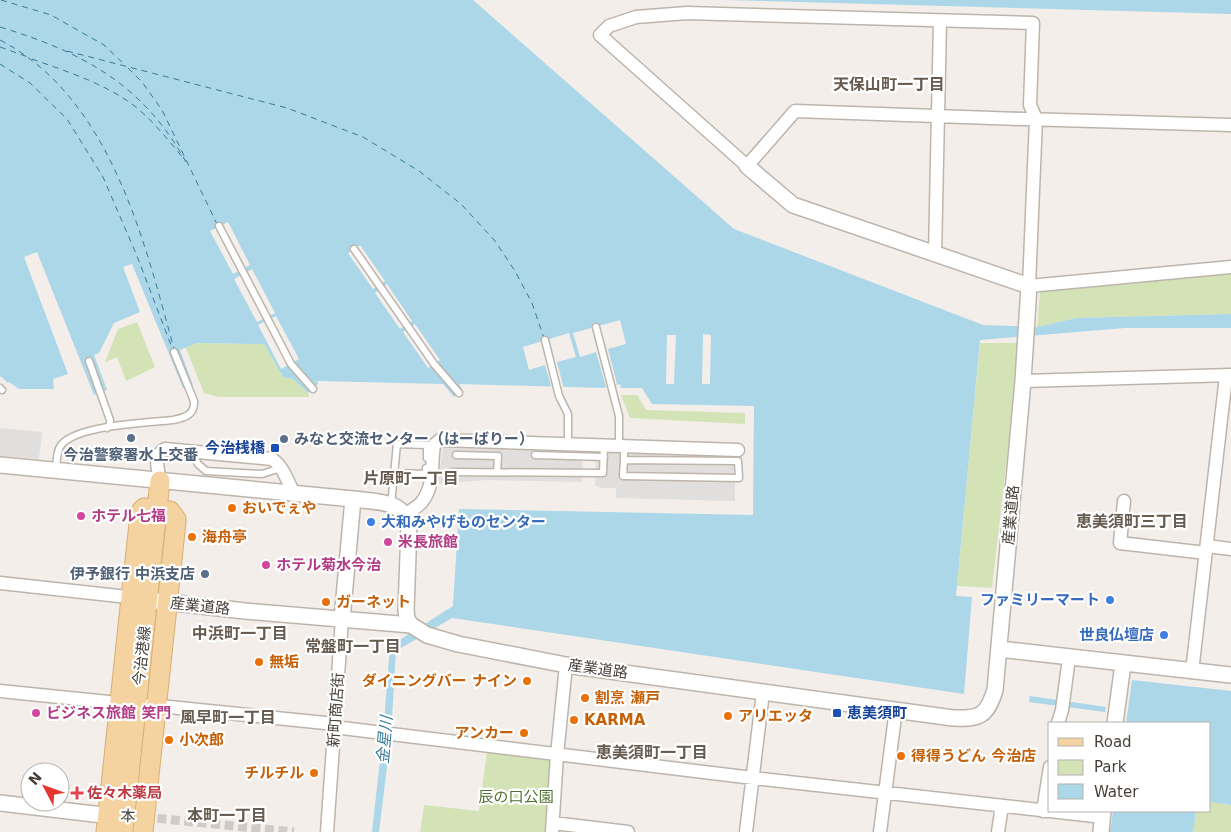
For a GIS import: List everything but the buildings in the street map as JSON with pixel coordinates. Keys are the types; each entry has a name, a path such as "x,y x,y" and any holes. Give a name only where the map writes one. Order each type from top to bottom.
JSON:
{"main road":[{"path":"158,508 160,481"},
{"path":"115,822 140,598 140,514 144,508 158,508 170,511 176,519 144,824"}],"street":[{"path":"1029,286 1036,119 1030,105 1033,23 687,13 636,17 609,26 600,35 793,206 1029,286 1231,267"},
{"path":"935,254 940,21"},
{"path":"747,166 795,111 1231,125"},
{"name":"産業道路","path":"140,598 168,603 411,625 427,635 458,644 566,665 970,719 982,714 990,705 995,690 1023,381 1029,286"},
{"path":"1023,381 1229,376 1192,672"},
{"path":"406,515 421,503 428,493 434,445 440,440 568,444 604,451 621,445 738,450"},
{"path":"160,481 157,466 158,456 165,448 272,459 281,468 294,494"},
{"path":"0,465 353,499 391,505 402,510 406,515 409,534 406,610 411,625"},
{"name":"新町商店街","path":"327,832 342,620 353,499"},
{"path":"1124,501 1120,543 1207,550 1231,549"},
{"path":"0,583 140,598"},
{"path":"999,649 1231,675"},
{"path":"1058,722 1070,658"},
{"path":"1114,722 1123,664"},
{"path":"566,665 557,755 553,827 628,832"},
{"path":"0,691 335,724 342,728 557,755 1048,812"},
{"path":"746,832 763,692"},
{"path":"880,832 896,709"},
{"path":"1043,811 1048,780"},
{"path":"0,804 115,822"},
{"path":"998,832 1002,806"},
{"path":"1050,812 1102,820"},
{"name":"本","path":"115,822 144,824"}],"lane":[{"path":"219,226 291,364 313,389"},
{"path":"354,248 434,364 459,393"},
{"path":"596,327 619,416 624,460 623,476 739,478 738,461 624,460"},
{"path":"545,340 559,396 568,414 568,444"},
{"path":"56,470 58,450 61,444 70,438 82,433 107,428 184,418 193,410 194,406 188,386 174,352"},
{"path":"89,361 110,420 107,428"},
{"path":"391,505 394,473 397,444 427,445 426,474 394,473"},
{"path":"452,472 603,473 604,451 534,455"},
{"path":"456,456 498,456 497,472"}],"green space":[{"path":"1231,271 1231,314 1076,318 1037,327 1040,292 1095,284"},
{"path":"137,322 155,367 126,381 117,357 105,362 118,329"},
{"path":"197,343 264,344 283,377 293,379 308,393 309,397 218,397 204,393 186,348"},
{"path":"980,343 1020,343 992,588 957,586"},
{"path":"621,395 637,395 646,410 745,413 745,424 630,418"},
{"name":"辰の口公園","path":"487,752 554,759 547,832 420,832 424,805 479,811"},
{"path":"1211,802 1231,805 1231,832 1193,832 1196,812 1211,812"}],"shaded area":[{"path":"0,428 42,432 39,459 0,456"},
{"path":"443,448 583,451 582,482 486,480 438,484"},
{"path":"597,450 735,454 735,501 616,498 616,488 600,488 595,485"}],"water":[{"name":"金星川","path":"0,0 473,0 734,229 983,325 1037,327 1076,318 1231,314 1231,328 1125,328 980,340 956,596 972,597 964,694 452,618 396,651 391,734 379,832 372,832 383,734 390,646 453,606 459,509 753,515 754,406 652,404 642,388 621,388 620,384 603,388 459,384 462,389 454,397 443,384 317,381 318,384 308,393 293,379 283,377 264,344 197,343 180,350 193,385 183,388 132,264 123,267 140,312 114,323 99,353 94,355 107,390 94,395 37,252 24,257 68,374 53,379 54,389 19,389 0,376"},
{"path":"725,0 1231,0 1231,14"},
{"path":"1132,680 1231,691 1231,805 1211,802 1211,722 1126,722"},
{"path":"1030,696 1106,707 1105,712 1029,702"},
{"path":"1113,812 1196,812 1193,832 1110,832"}],"pier":[{"path":"228,222 250,265 233,274 210,231"},
{"path":"360,245 385,281 373,289 348,253"},
{"path":"252,269 275,313 257,322 234,279"},
{"path":"387,284 412,321 400,329 375,293"},
{"path":"276,316 299,359 281,369 258,325"},
{"path":"620,320 626,344 608,349 617,384 606,387 596,352 580,357 573,333"},
{"path":"415,324 440,360 428,368 403,332"},
{"path":"569,333 576,357 557,362 564,389 552,389 545,365 529,370 523,347"},
{"path":"703,334 711,335 710,384 702,384"},
{"path":"667,335 676,335 674,384 666,384"}],"ferry route":[{"path":"1,0 51,15 104,45 125,65"},
{"path":"0,27 58,48 84,60 108,75 130,92 150,112 169,135 186,162"},
{"path":"0,40 38,65 69,97 95,134 117,175 135,218 150,262 174,349"},
{"path":"0,47 28,57"},
{"path":"67,51 287,108 363,137 419,171 461,204 495,241 515,271 532,303 544,338"},
{"path":"32,59 87,79 113,92 137,108 150,120 184,159"},
{"path":"0,64 30,83 67,119 103,177 137,256 171,345"},
{"path":"128,68 142,82 162,110 217,224"}],"tunnel":[{"path":"144,817 294,832"}],"place":[{"name":"今治警察署水上交番","path":"131,438"},
{"name":"みなと交流センター（はーばりー）","path":"284,439"},
{"name":"今治桟橋","path":"275,448"},
{"name":"おいでぇや","path":"232,508"},
{"name":"ホテル七福","path":"81,516"},
{"name":"大和みやげものセンター","path":"371,522"},
{"name":"海舟亭","path":"192,537"},
{"name":"米長旅館","path":"388,542"},
{"name":"ホテル菊水今治","path":"266,565"},
{"name":"伊予銀行 中浜支店","path":"205,574"},
{"name":"ファミリーマート","path":"1110,600"},
{"name":"ガーネット","path":"326,602"},
{"name":"世良仏壇店","path":"1164,635"},
{"name":"無垢","path":"259,662"},
{"name":"ダイニングバー ナイン","path":"527,681"},
{"name":"割烹 瀬戸","path":"585,698"},
{"name":"ビジネス旅館 笑門","path":"36,713"},
{"name":"恵美須町","path":"837,713"},
{"name":"アリエッタ","path":"728,716"},
{"name":"KARMA","path":"574,720"},
{"name":"アンカー","path":"524,733"},
{"name":"小次郎","path":"169,740"},
{"name":"得得うどん 今治店","path":"901,756"},
{"name":"チルチル","path":"314,773"},
{"name":"佐々木薬局","path":"77,793"}],"district":[{"name":"天保山町一丁目","path":"889,84"},
{"name":"片原町一丁目","path":"411,478"},
{"name":"恵美須町三丁目","path":"1132,521"},
{"name":"中浜町一丁目","path":"240,633"},
{"name":"常盤町一丁目","path":"353,646"},
{"name":"風早町一丁目","path":"228,717"},
{"name":"恵美須町一丁目","path":"652,752"},
{"name":"本町一丁目","path":"227,815"}]}
